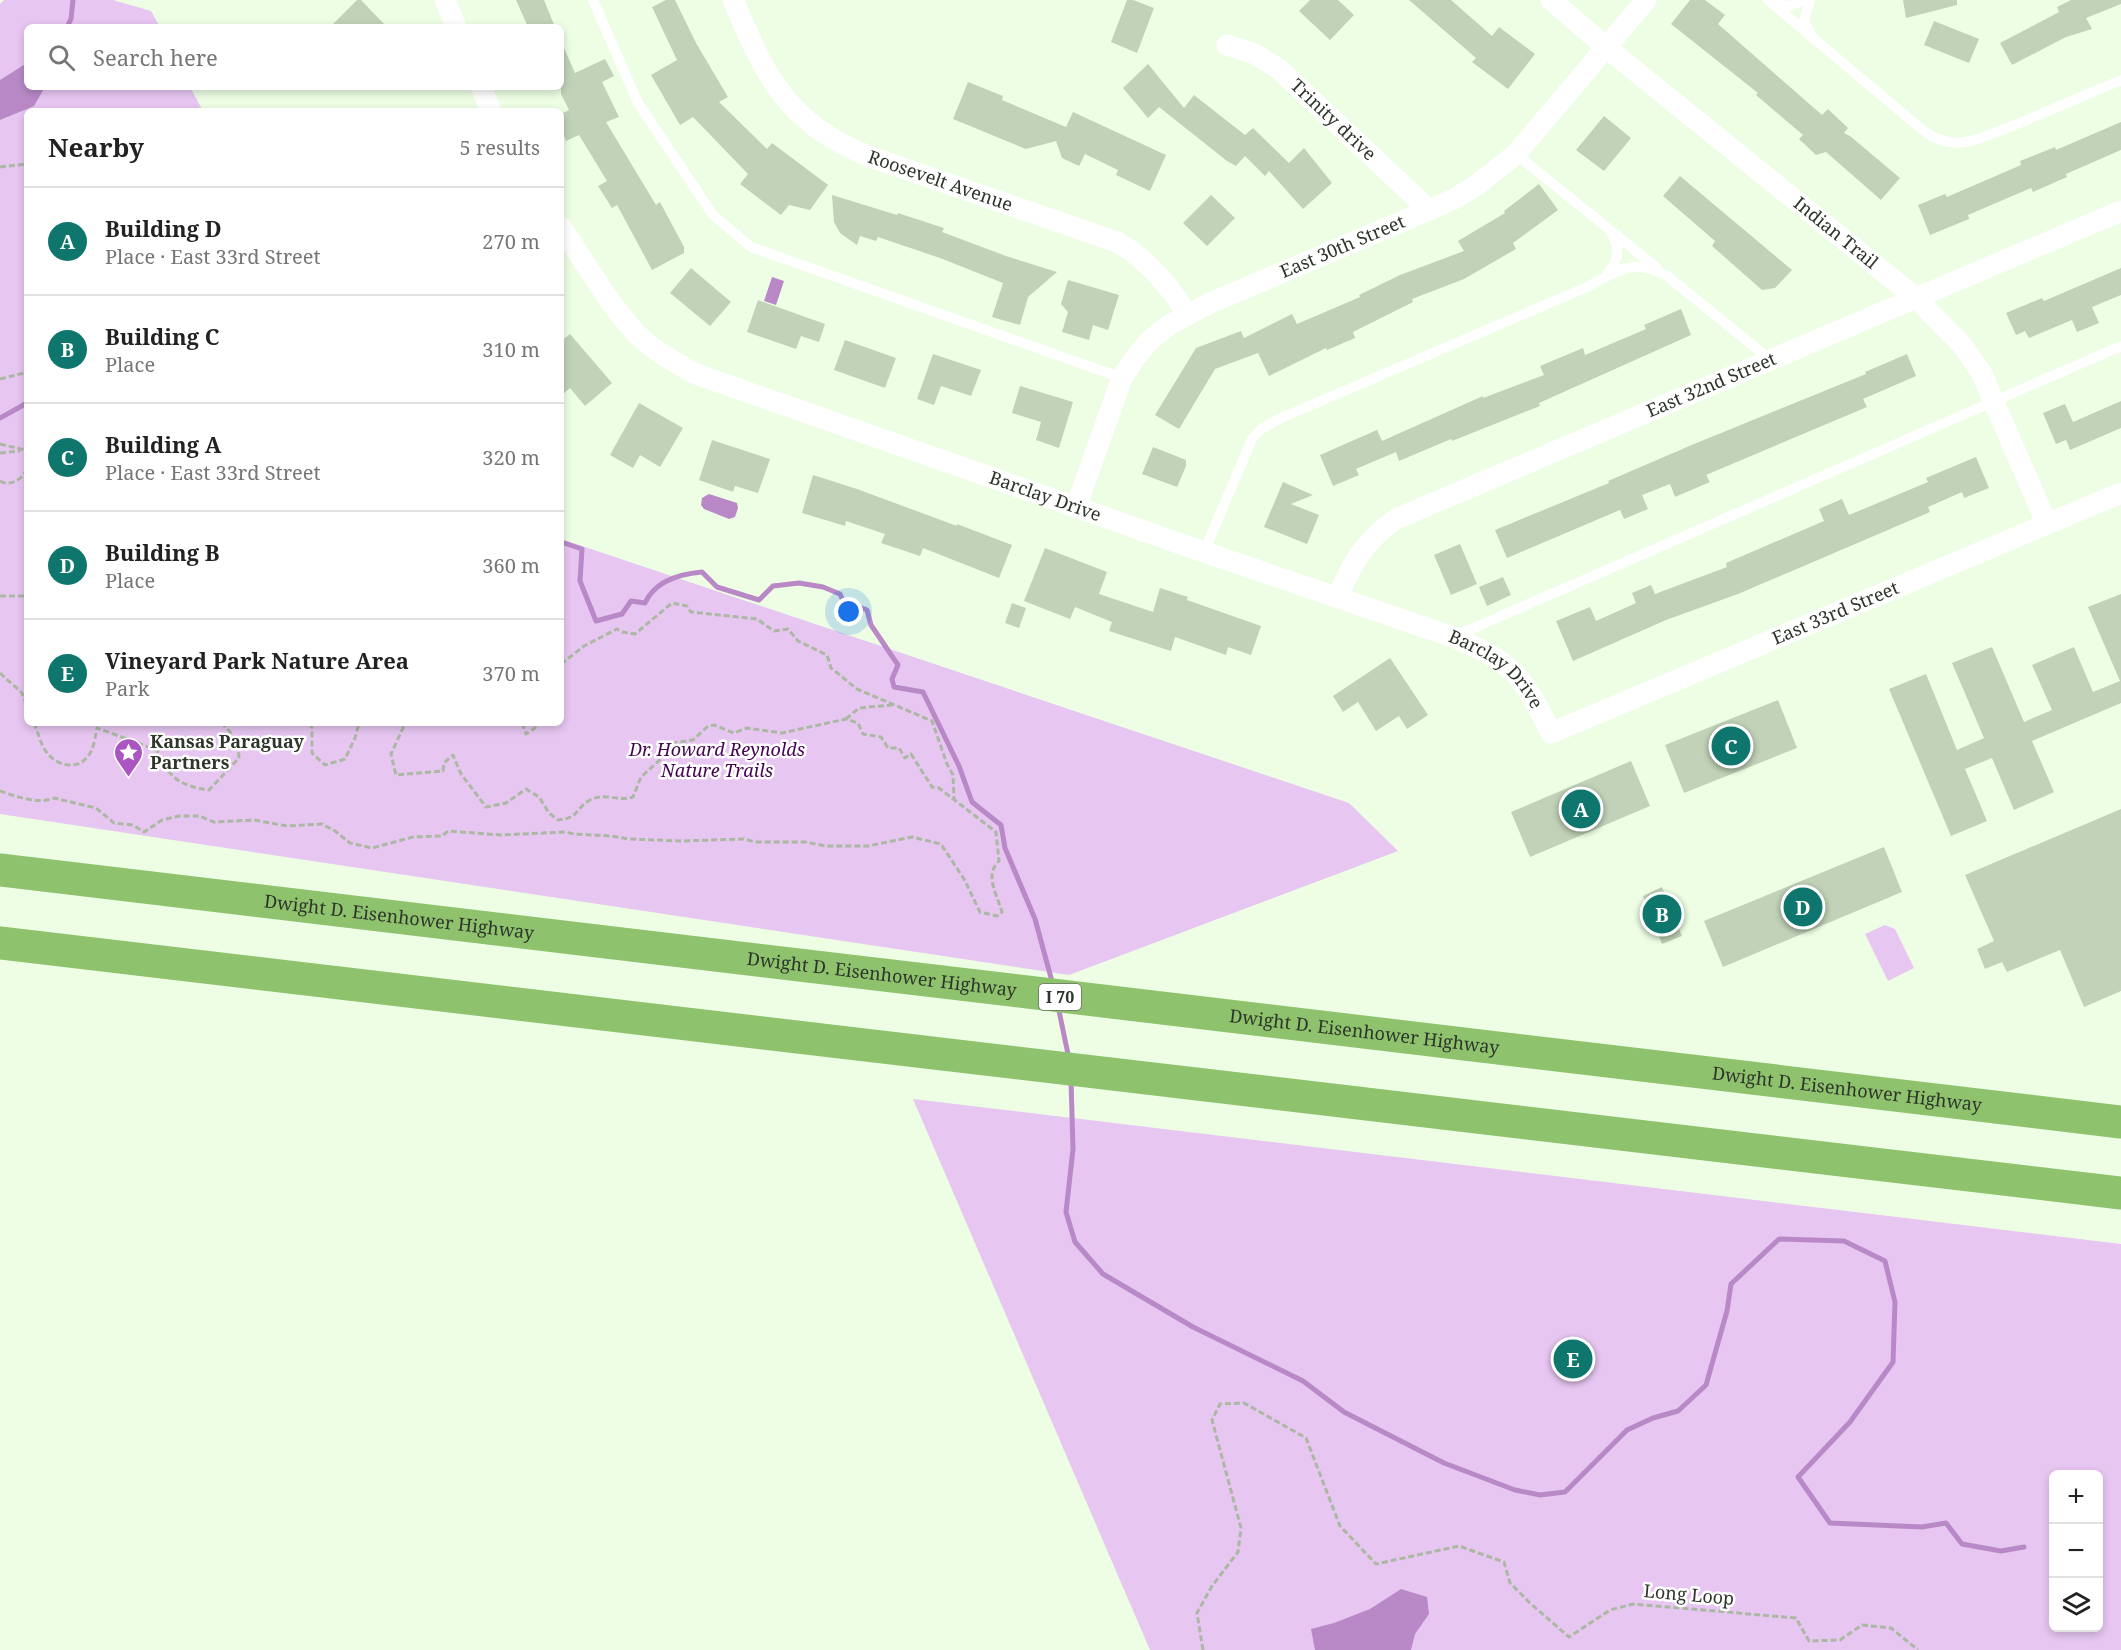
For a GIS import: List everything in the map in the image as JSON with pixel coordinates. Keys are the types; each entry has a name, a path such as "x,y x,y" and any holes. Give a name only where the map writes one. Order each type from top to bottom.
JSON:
{"highway":[{"name":"Dwight D. Eisenhower Highway","path":"0,870 2121,1122"},
{"path":"0,943 2121,1193"}],"street":[{"path":"445,0 455,24"},
{"name":"Roosevelt Avenue","path":"733,0 765,72 787,101 815,128 848,148 868,156 1117,242 1132,250 1144,261 1174,293 1187,314"},
{"name":"Indian Trail","path":"1551,0 1916,298 1940,321 1972,358 1995,402 2047,524"},
{"name":"East 30th Street","path":"1076,507 1122,378 1150,340 1187,314 1454,199 1477,185 1516,154 1646,0"},
{"name":"Trinity drive","path":"1227,45 1255,54 1279,69 1429,210"},
{"path":"482,90 490,108"},
{"name":"East 32nd Street","path":"1337,597 1364,546 1396,519 2121,211"},
{"name":"Barclay Drive","path":"564,230 615,305 641,338 667,358 696,374 1485,650 1513,670 1535,700 1551,733"},
{"name":"East 33rd Street","path":"1551,733 2121,493"}],"lane":[{"path":"594,0 638,103 713,215 751,247 1122,378"},
{"path":"1770,2 1788,6 1805,0"},
{"path":"1810,0 1804,20 1809,32 1818,42"},
{"path":"1770,2 1931,136 1958,143 1995,133 2121,80"},
{"path":"1516,154 1771,360"},
{"path":"1587,287 1608,274 1617,259 1618,246 1609,229"},
{"path":"1204,552 1244,456 1252,439 1261,429 1587,287 1621,269 1631,266 1653,268 1667,276"},
{"path":"1453,637 2121,346"}],"path":[{"path":"0,167 24,164"},
{"path":"0,379 24,373"},
{"path":"0,444 24,450"},
{"path":"0,453 24,450"},
{"path":"0,481 3,484 13,483 24,476"},
{"path":"0,596 24,596"},
{"path":"564,662 584,646 617,629 635,634 672,603 687,606 691,612 758,619 774,631 788,629 798,641 827,655 831,668 857,689 932,721 953,775 954,799"},
{"path":"0,673 22,693 24,698"},
{"path":"403,726 391,754 396,776 443,771 444,763 453,755 461,774 486,807 506,803 526,789 539,797 549,813 558,820 571,819 589,800 603,796 626,799 633,796 641,777 663,757 668,744 693,740 707,727 714,725 734,733 747,728 782,733 846,719 860,708 894,705"},
{"path":"0,791 22,798 48,800 54,798 96,808 114,823 134,825 144,832 162,820 178,816 199,816 214,822 255,820 287,826 322,824 350,843 372,848 413,837 442,836 448,831 501,835 565,832 660,840 744,839 755,842 805,842 826,846 868,846 912,837 941,844 964,879 980,912 998,916 1002,912 990,877 993,867 999,861 996,832 983,820 963,809 939,788 932,787 911,754 905,758 899,748 888,748 880,737 863,734 858,723 846,719"},
{"path":"35,726 46,752 56,762 71,766 84,761 90,754 97,728 157,750 166,771 191,788 208,790 239,758 238,741 225,726"},
{"path":"311,726 312,753 325,765 345,759 358,726"},
{"path":"523,726 526,734 536,726"},
{"name":"Long Loop","path":"1203,1650 1197,1613 1212,1586 1238,1552 1241,1528 1212,1420 1220,1404 1244,1402 1306,1438 1340,1526 1376,1564 1459,1546 1504,1562 1510,1582 1569,1637 1610,1610 1633,1604 1796,1618 1809,1641 1840,1640 1862,1625 1891,1628 1918,1650"}],"green space":[{"name":"Dr. Howard Reynolds Nature Trails","path":"4,0 113,0 151,11 158,24 24,24 24,90 192,90 201,108 24,108 24,726 564,726 564,540 1349,803 1398,851 1069,975 0,814 0,4"},
{"path":"1885,925 1895,929 1914,968 1888,981 1865,934"},
{"path":"913,1099 2121,1244 2121,1650 1150,1650"}],"shaded area":[{"path":"24,65 24,90 43,90 34,106 24,108 24,110 0,120 0,80"},
{"path":"772,277 784,281 776,305 764,301"},
{"path":"709,494 737,503 735,517 729,519 704,509 701,505 702,498"},
{"path":"1401,1589 1427,1597 1429,1614 1415,1634 1411,1650 1315,1650 1311,1629 1370,1609"}],"building":[{"path":"357,0 361,0 384,24 333,24"},
{"path":"516,0 544,0 554,24 527,24"},
{"path":"666,0 675,0 696,43 728,97 719,102 767,149 772,143 828,185 810,210 789,205 781,215 740,184 748,174 693,117 680,125 651,75 677,60 652,7"},
{"path":"1127,0 1154,8 1137,53 1111,42"},
{"path":"1310,0 1338,0 1354,15 1330,40 1299,11"},
{"path":"1409,0 1451,0 1492,36 1499,27 1535,54 1508,89 1472,62 1476,58"},
{"path":"1690,0 1705,0 1725,15 1718,24 1822,115 1828,109 1848,128 1844,133 1900,178 1881,200 1826,152 1816,155 1799,139 1803,135 1756,95 1758,93 1671,24"},
{"path":"1903,0 1957,0 1957,5 1906,18"},
{"path":"2071,0 2121,0 2121,4 2086,18 2092,29 2066,37 2012,65 2000,43 2059,12 2057,7"},
{"path":"1934,21 1979,39 1969,63 1924,45"},
{"path":"564,48 575,73 605,59 614,76 602,82 619,117 606,122 656,205 660,202 684,247 684,253 652,270 617,205 612,208 598,186 607,181 579,135 566,141 564,112 569,110 561,90 564,90"},
{"path":"1148,64 1184,108 1194,95 1245,135 1253,128 1289,163 1304,148 1332,183 1303,209 1269,171 1265,176 1245,156 1236,166 1227,161 1159,107 1148,118 1123,88"},
{"path":"968,82 1003,96 1002,100 1066,127 1073,112 1166,155 1150,191 1116,175 1118,170 1085,154 1079,166 1062,158 1056,141 1026,149 953,119"},
{"path":"1604,116 1631,138 1604,171 1576,150"},
{"path":"2121,122 2121,150 2066,174 2067,177 2033,192 2031,188 1968,215 1969,219 1930,235 1918,205 1945,194 1947,197 2021,165 2020,161 2055,147 2056,150"},
{"path":"1680,176 1792,270 1775,288 1762,290 1712,246 1715,241 1663,196"},
{"path":"1539,184 1558,210 1513,243 1516,249 1464,279 1412,299 1413,302 1353,332 1355,338 1327,350 1326,348 1269,376 1258,353 1215,369 1179,429 1155,415 1196,348 1241,331 1244,338 1292,314 1297,324 1360,297 1359,295 1400,275 1464,251 1458,241 1505,213 1504,211"},
{"path":"832,195 944,228 942,232 1057,272 1028,297 1020,325 992,317 1003,283 878,237 876,241 860,236 857,245 840,233 834,222"},
{"path":"1211,195 1235,218 1207,246 1183,223"},
{"path":"691,268 731,302 710,326 670,293"},
{"path":"2121,268 2121,295 2092,307 2099,323 2077,332 2072,320 2029,338 2025,331 2016,335 2006,313 2042,298 2044,301"},
{"path":"1068,280 1119,295 1108,330 1093,325 1089,340 1062,332 1068,312 1061,304"},
{"path":"758,300 825,324 819,342 801,336 796,349 747,332"},
{"path":"1681,309 1691,335 1539,403 1540,406 1452,441 1451,439 1399,461 1396,452 1356,469 1359,475 1333,486 1320,455 1377,430 1382,441 1483,396 1483,398 1544,375 1540,366 1583,348 1585,355 1646,329 1644,325"},
{"path":"570,334 612,383 585,406 570,388 564,393 564,339"},
{"path":"845,340 896,358 885,388 834,370"},
{"path":"933,354 981,370 971,396 941,386 934,405 917,399"},
{"path":"1907,354 1916,376 1863,399 1867,407 1706,475 1710,482 1675,497 1670,484 1642,495 1648,509 1624,519 1620,510 1507,558 1495,530 1609,483 1608,481 1694,444 1866,374 1865,372"},
{"path":"1020,386 1073,402 1059,448 1036,440 1041,422 1012,413"},
{"path":"2121,401 2121,428 2070,450 2066,440 2056,444 2043,413 2065,404 2073,422"},
{"path":"639,403 683,428 660,467 640,455 633,468 610,455"},
{"path":"712,440 770,459 758,493 735,486 733,492 699,480"},
{"path":"1153,447 1186,460 1186,466 1177,487 1142,474"},
{"path":"1976,457 1989,488 1964,498 1962,492 1928,507 1930,512 1738,594 1666,620 1573,661 1556,621 1590,607 1596,621 1636,603 1632,593 1651,585 1655,594 1727,567 1726,563 1824,521 1819,509 1842,499 1849,515 1928,482 1926,478"},
{"path":"813,475 1012,545 999,578 923,548 920,556 881,543 885,534 846,521 845,526 802,513"},
{"path":"1283,482 1313,495 1291,504 1319,515 1307,544 1264,527"},
{"path":"1460,544 1477,584 1451,595 1434,555"},
{"path":"1045,548 1107,572 1099,594 1153,612 1160,588 1261,626 1251,655 1228,647 1226,655 1175,637 1171,651 1109,631 1112,622 1075,607 1070,619 1024,601"},
{"path":"1503,577 1511,595 1487,606 1479,587"},
{"path":"2121,594 2121,703 2032,741 2054,792 2014,810 1992,758 1965,769 1987,821 1951,836 1889,689 1926,674 1957,750 1984,738 1952,663 1992,647 2024,722 2052,710 2032,665 2074,647 2093,692 2120,681 2088,607"},
{"path":"1012,603 1026,608 1019,628 1005,623"},
{"path":"1390,658 1428,715 1407,729 1399,716 1376,731 1358,702 1343,712 1333,696"},
{"path":"1778,700 1797,748 1684,793 1665,745"},
{"path":"1631,761 1650,806 1530,857 1511,812"},
{"path":"2121,809 2121,991 2084,1007 2060,950 2007,972 2002,962 1985,969 1977,949 1994,941 1965,875"},
{"path":"1884,847 1902,892 1723,967 1704,921"},
{"path":"1662,887 1682,936 1662,944 1643,896"}],"waterway":[{"path":"68,24 73,0"},
{"path":"0,418 24,405"},
{"path":"564,543 582,549 580,581 596,621 622,614 631,601 645,603 655,589 669,580 702,572 717,587 759,600 773,586 799,583 823,587 840,594 845,605 852,604 867,610 871,625 898,665 892,679 894,687 923,692 959,766 972,802 1001,825 1005,848 1035,919 1053,985"},
{"path":"1058,1006 1069,1059"},
{"path":"1071,1080 1073,1149 1066,1212 1075,1242 1103,1274 1193,1327 1303,1381 1344,1412 1444,1463 1515,1490 1540,1495 1565,1492 1627,1430 1653,1418 1678,1411 1706,1385 1727,1311 1731,1284 1779,1239 1844,1241 1885,1261 1895,1302 1893,1362 1850,1422 1798,1477 1830,1523 1922,1527 1946,1523 1962,1544 2001,1551 2024,1547"}],"place":[{"name":"Building A","path":"1731,746"},
{"name":"Kansas Paraguay Partners","path":"129,778"},
{"name":"Building D","path":"1581,809"},
{"name":"Building B","path":"1803,907"},
{"name":"Building C","path":"1662,914"},
{"name":"Vineyard Park Nature Area","path":"1573,1359"}]}
